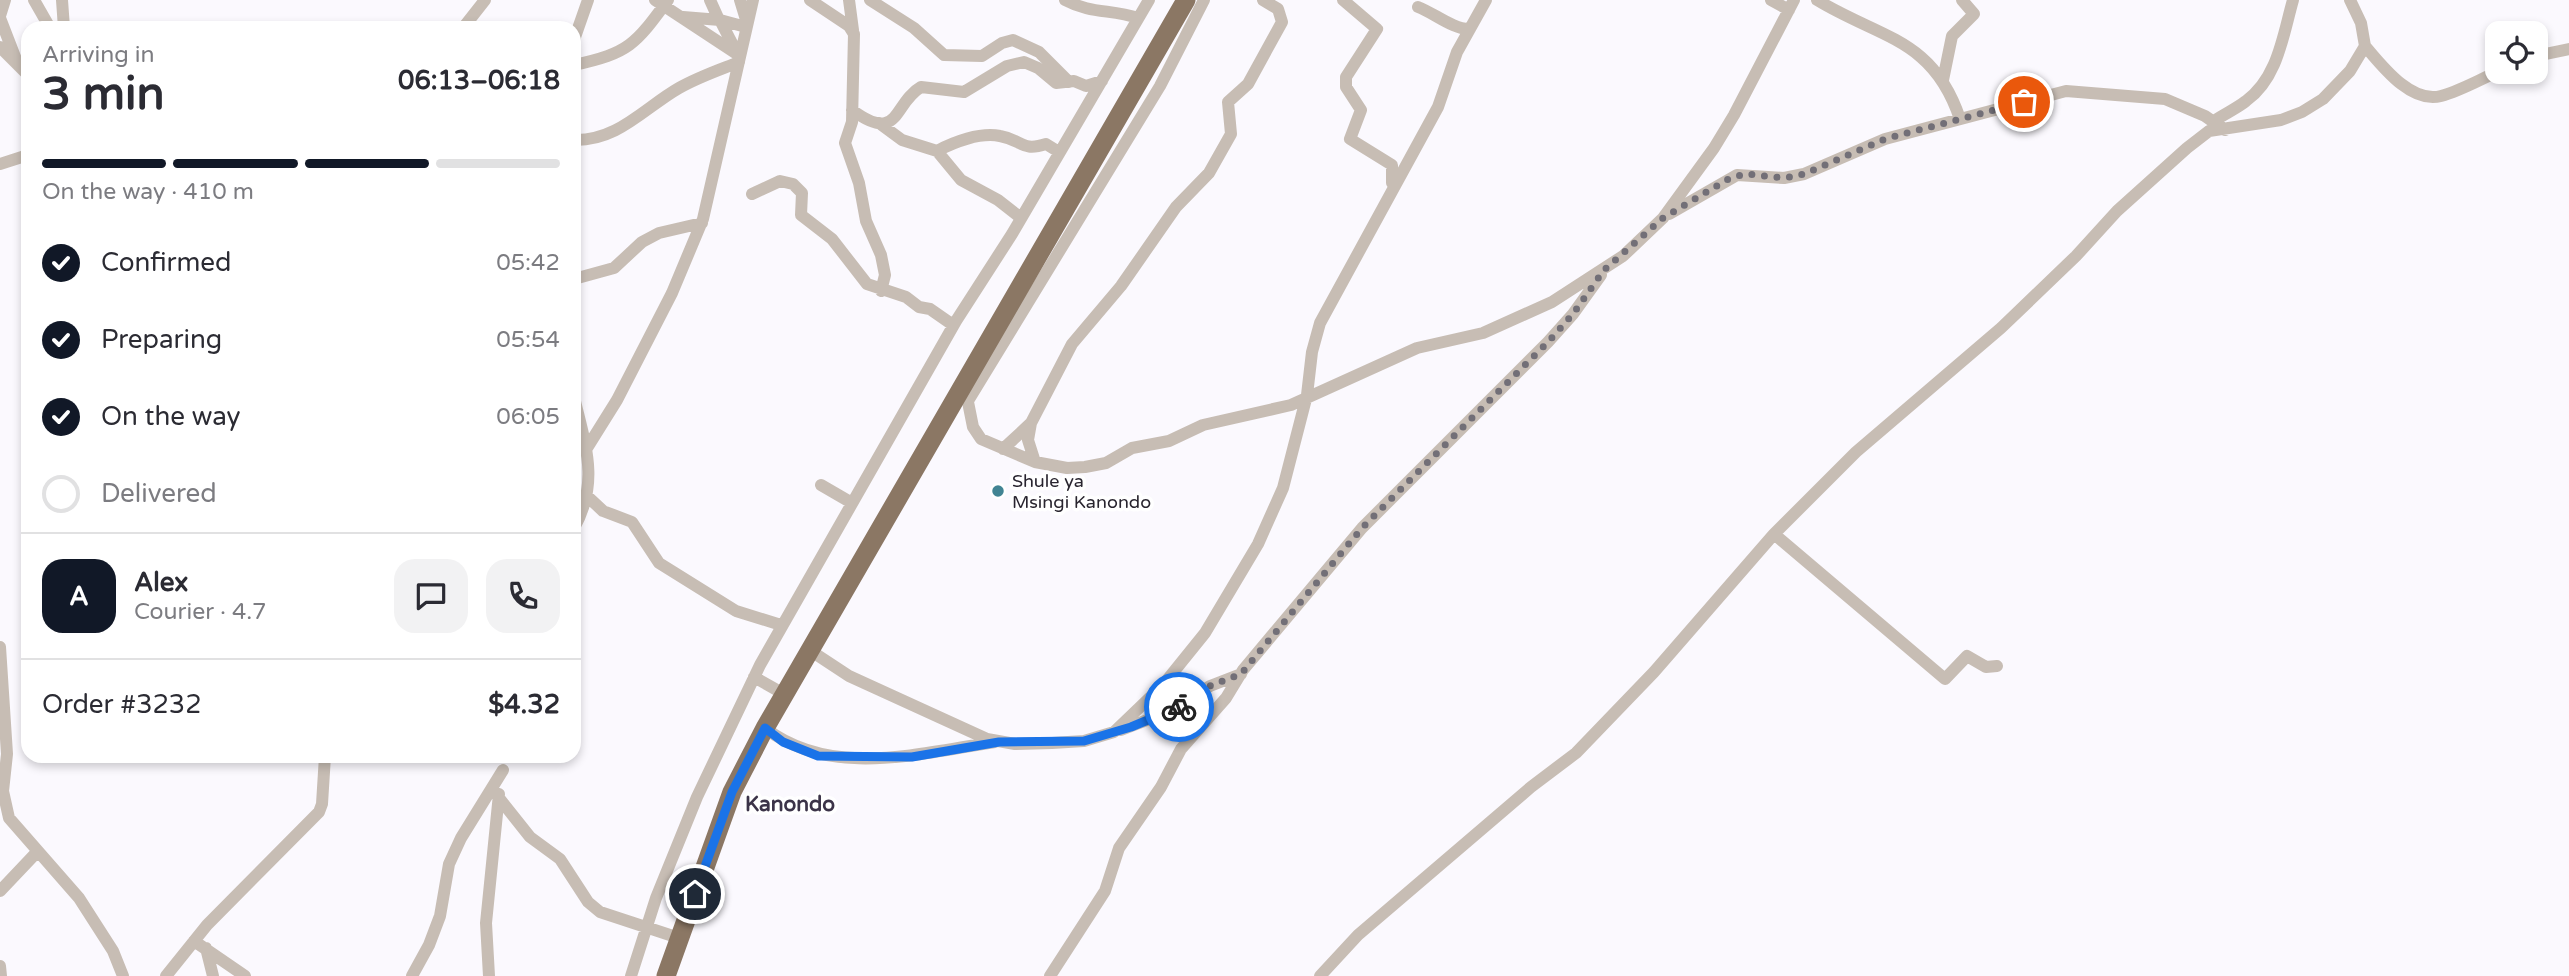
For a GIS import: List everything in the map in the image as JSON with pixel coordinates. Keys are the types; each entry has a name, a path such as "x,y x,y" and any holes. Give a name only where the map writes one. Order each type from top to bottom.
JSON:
{"highway":[{"path":"666,976 732,792 765,728 808,649 966,392 1186,0"}],"street":[{"path":"34,0 46,21"},
{"path":"62,0 64,21"},
{"path":"468,21 485,0"},
{"path":"581,21 588,0"},
{"path":"710,0 738,57"},
{"path":"740,0 747,25"},
{"path":"587,448 617,400 672,293 702,223 715,179 738,57 753,0"},
{"path":"810,0 853,30"},
{"path":"849,0 856,47 851,128 845,143 857,176 866,220 881,255 885,275 881,291"},
{"path":"870,0 914,28 944,55 982,56 1002,43 1013,40 1027,44 1045,56 1069,82"},
{"path":"1065,0 1083,10 1133,16"},
{"path":"1116,0 1133,16"},
{"path":"631,976 646,926 697,797 781,625 954,325 1021,218 1101,81 1133,16 1149,0"},
{"path":"1204,0 1160,86 966,392 973,427 981,439 1035,462 1066,468 1097,465 1132,449 1158,444 1211,423 1292,405 1307,395 1427,345 1483,333 1552,302 1604,270 1663,218 1737,175 1784,178 1804,174 1885,139 2066,91 2165,99 2214,121 2225,130"},
{"path":"1035,462 1028,440 1031,423 1072,344 1121,286 1183,198 1202,182 1231,134 1228,102 1248,84 1282,22 1278,9 1263,0"},
{"path":"1343,0 1377,29 1346,78 1346,87 1361,110 1349,137 1392,165 1390,191"},
{"path":"1114,732 1163,685 1205,633 1233,589 1283,488 1307,395 1312,352 1320,323 1438,107 1457,52 1486,0"},
{"path":"1663,218 1706,160 1734,115 1791,5 1771,0"},
{"path":"1817,0 1840,14 1878,29 1931,64 1942,80 1960,119"},
{"path":"1942,80 1952,36 1974,14 1962,0"},
{"path":"2214,121 2246,102 2261,88 2278,56 2293,0"},
{"path":"2350,0 2361,23 2365,46 2406,87 2428,96 2439,97 2485,77"},
{"path":"581,64 612,57 626,48 662,2 738,57"},
{"path":"1418,7 1436,13 1461,30 1470,29"},
{"path":"3,8 17,62"},
{"path":"683,17 747,25"},
{"path":"1320,976 1368,927 1531,787 1576,753 1654,672 1774,534 1866,443 2026,304 2117,211 2187,148 2209,131 2280,120 2302,112 2323,99 2350,72 2365,46"},
{"path":"0,47 21,67"},
{"path":"2548,53 2569,49"},
{"path":"581,138 600,137 622,129 677,89 738,57"},
{"path":"878,123 893,119 921,87 964,92 1014,64 1031,64 1056,83 1069,82 1086,86 1101,81"},
{"path":"852,110 878,123 902,140 937,151 961,180 998,200 1021,218"},
{"path":"937,151 954,142 993,135 1031,149 1046,144 1059,152"},
{"path":"0,164 21,157"},
{"path":"752,194 780,181 797,187 802,193 801,215 832,239 867,284 881,291 906,297 954,325"},
{"path":"581,277 614,268 642,242 659,233 702,223"},
{"path":"1050,976 1105,891 1119,848 1161,787 1181,749 1226,698 1241,674 1362,528 1548,342 1573,314 1604,270"},
{"path":"1003,449 1031,423"},
{"path":"581,424 587,448 588,497 581,512"},
{"path":"821,485 852,503"},
{"path":"588,497 603,511 632,522 653,557 668,569 736,611 781,625"},
{"path":"1774,534 1945,679 1967,656 1986,667 1997,666"},
{"path":"0,647 7,754 1,790 9,818 37,852 60,874 94,919 123,976"},
{"path":"808,649 873,688 999,742"},
{"path":"765,728 783,742 818,756 912,757 999,742 1084,741 1159,716 1186,704 1210,686 1241,674"},
{"path":"754,677 784,694"},
{"path":"166,976 194,941 319,812 325,763"},
{"path":"489,976 486,923 504,763"},
{"path":"412,976 429,945 440,916 449,864 460,838 503,770"},
{"path":"499,799 530,837 560,859 588,902 610,916 679,938"},
{"path":"0,891 37,852"},
{"path":"194,941 245,976"},
{"path":"206,948 214,976"},
{"path":"0,966 1,976"}],"way so far":[{"path":"1179,707 1210,686 1241,674 1362,528 1461,431 1521,366 1548,342 1586,298 1604,270 1663,218 1737,175 1784,178 1804,174 1885,139 2024,102"}],"place":[{"name":"Shule ya Msingi Kanondo","path":"998,491"}],"district":[{"name":"Kanondo","path":"790,804"}],"route":[{"path":"695,894 732,792 765,728 783,742 818,756 912,757 999,742 1015,744 1084,741 1131,727 1179,707"}]}
